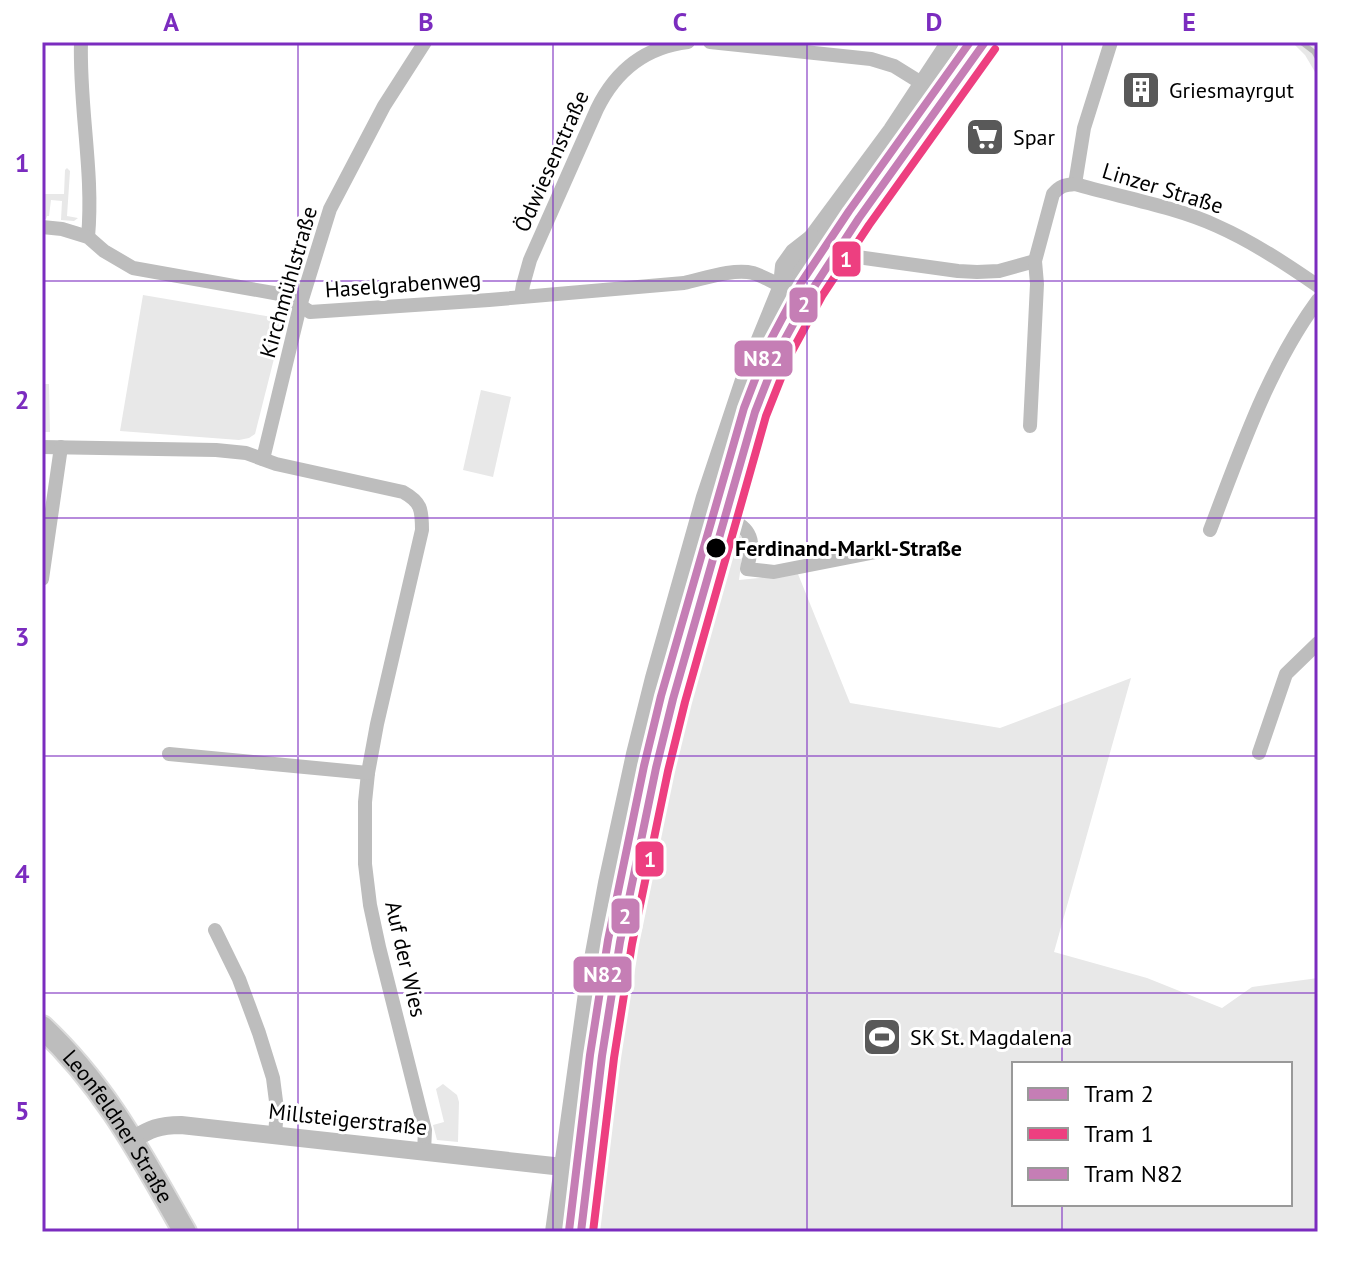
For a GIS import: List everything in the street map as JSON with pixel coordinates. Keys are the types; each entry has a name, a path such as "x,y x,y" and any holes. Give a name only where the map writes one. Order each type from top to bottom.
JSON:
{"main road":[{"name":"Leonfeldner Straße","path":"42,1027 91,1079 113,1109 185,1232"}],"street":[{"path":"81,42 80,70 90,212 88,237"},
{"name":"Kirchmühlstraße","path":"263,459 300,306 330,209 384,106 425,42"},
{"name":"Ödwiesenstraße","path":"521,297 530,260 607,90 628,66 642,56 656,48 688,42"},
{"path":"710,42 871,59 894,66 923,84"},
{"path":"554,1232 588,986 607,883 651,689 700,511 746,374 782,286 783,270 789,258 812,238 892,130 950,42"},
{"path":"1030,426 1037,284 1035,261 1053,194 1064,185 1075,184 1084,128 1111,42"},
{"name":"Linzer Straße","path":"1075,184 1215,225 1254,245 1318,286"},
{"name":"Haselgrabenweg","path":"42,227 88,237 104,251 133,268 285,295 310,312 684,283 746,272 782,286"},
{"path":"812,238 843,255 958,271 999,271 1035,261"},
{"path":"1210,530 1254,417 1277,369 1318,300"},
{"path":"42,447 216,450 246,453 263,459"},
{"path":"42,579 61,447"},
{"name":"Auf der Wies","path":"263,459 403,492 420,505 422,530 368,773 365,864 370,905 425,1130 424,1152"},
{"path":"700,511 733,520 746,530 751,549 747,569 774,572 881,551"},
{"path":"1259,753 1286,674 1318,643"},
{"path":"169,754 368,773"},
{"path":"215,930 239,979 273,1078 277,1109 275,1135"},
{"name":"Millsteigerstraße","path":"132,1140 166,1125 563,1167"}],"shaded area":[{"path":"1292,42 1318,42 1318,77 1305,55"},
{"path":"67,168 70,171 67,216 78,218 74,221 61,220 62,201 51,200 49,216 42,219 42,194 64,194"},
{"path":"143,295 284,319 255,434 239,440 120,431"},
{"path":"42,384 49,384 50,432 42,432"},
{"path":"481,390 511,397 493,477 463,470"},
{"path":"734,530 744,542 739,580 798,574 850,703 1000,728 1131,678 1054,952 1147,978 1222,1008 1252,987 1318,978 1318,1232 594,1232 626,1000 651,857 702,638"},
{"path":"443,1084 457,1095 459,1102 458,1142 437,1140 433,1125 444,1122 436,1089"}],"waterway":[{"path":"1301,42 1318,59"}],"tram line":[{"name":"N82","path":"569,1231 590,1055 608,940 644,766 661,696 744,408 769,343 801,283 970,42"},
{"name":"2","path":"581,1232 602,1056 620,942 656,768 755,412 780,348 812,290 859,218 985,42"},
{"name":"1","path":"593,1232 614,1058 632,944 668,771 766,416 791,353 822,296 995,49"}],"place":[{"name":"Griesmayrgut","path":"1141,90"},
{"name":"Spar","path":"985,137"},
{"name":"Ferdinand-Markl-Straße","path":"716,548"},
{"name":"SK St. Magdalena","path":"882,1037"}]}
